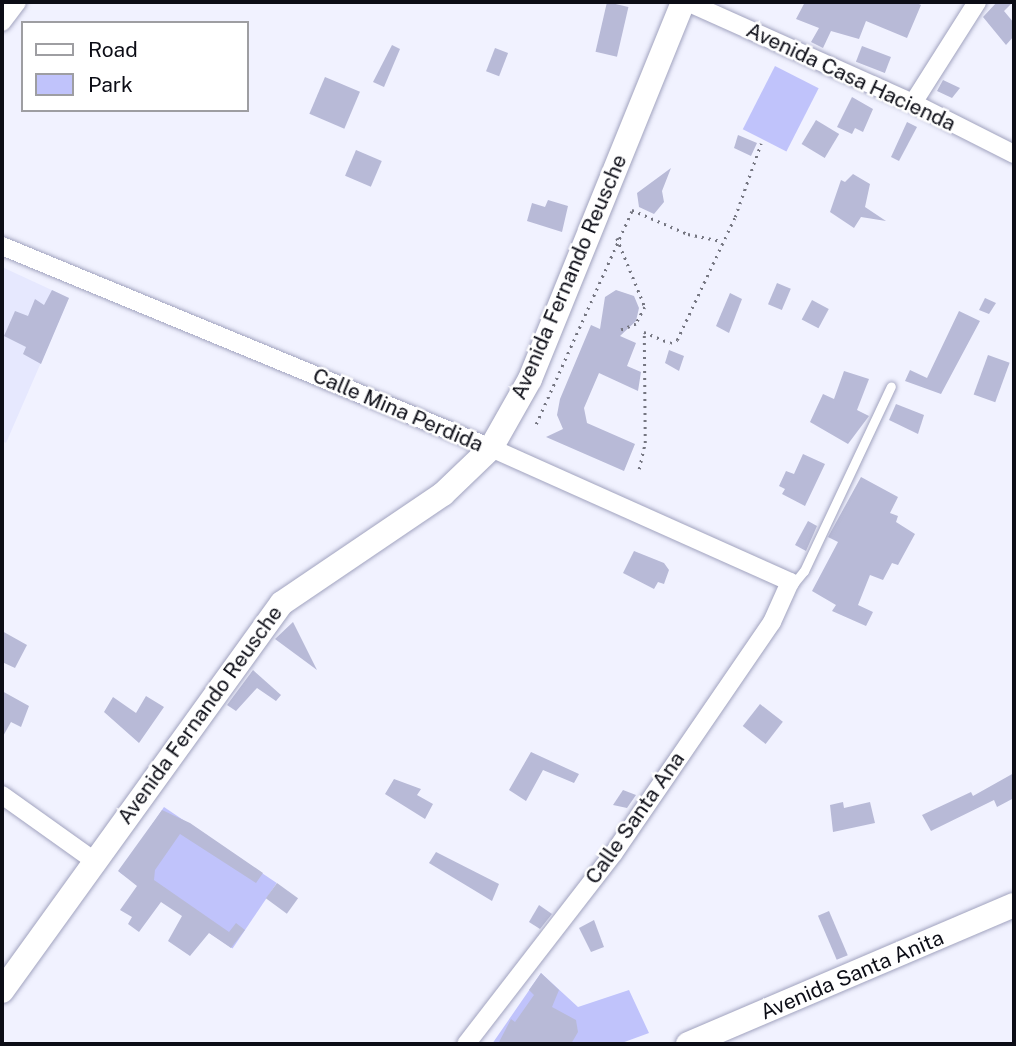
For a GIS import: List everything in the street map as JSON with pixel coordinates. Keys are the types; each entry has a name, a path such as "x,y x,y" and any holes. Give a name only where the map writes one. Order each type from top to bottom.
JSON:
{"street":[{"path":"2,22 17,2"},
{"name":"Avenida Casa Hacienda","path":"685,2 913,103 1014,154"},
{"name":"Avenida Fernando Reusche","path":"2,991 93,860 282,603 443,494 491,448 530,379 685,2"},
{"path":"913,103 950,37 977,2"},
{"name":"Calle Mina Perdida","path":"2,246 491,448 790,585"},
{"name":"Calle Santa Ana","path":"466,1044 613,854 772,622 790,585"},
{"path":"2,795 93,860"},
{"name":"Avenida Santa Anita","path":"688,1044 1014,905"}],"lane":[{"path":"790,585 804,570 891,386"}],"path":[{"path":"636,324 644,332 670,343 677,340 722,242 761,143"},
{"path":"536,424 617,238 632,210 688,234 722,242"},
{"path":"617,238 645,307 636,324 621,330"},
{"path":"639,469 645,443 644,332"}],"shaded area":[{"path":"2,267 69,298 6,443 2,441"}],"green space":[{"path":"775,66 819,88 786,152 743,129"},
{"path":"164,807 277,883 233,949 120,872"},
{"path":"541,973 578,1007 629,990 649,1033 619,1044 492,1044"}],"building":[{"path":"607,2 628,7 617,57 596,52"},
{"path":"805,2 915,2 921,5 907,38 866,21 859,39 831,31 823,48 811,42 819,28 796,19"},
{"path":"997,2 1013,2 1004,11 1014,23 1014,36 1006,45 983,17"},
{"path":"392,45 400,49 384,87 373,82"},
{"path":"862,46 891,57 885,73 856,62"},
{"path":"495,48 508,53 499,76 486,71"},
{"path":"325,77 360,92 344,129 309,114"},
{"path":"943,80 960,88 952,98 937,91"},
{"path":"852,97 873,109 863,132 855,128 852,134 837,127"},
{"path":"816,120 839,134 825,158 802,144"},
{"path":"907,122 917,127 899,161 891,157"},
{"path":"738,135 757,143 751,156 734,148"},
{"path":"356,150 382,161 371,187 345,176"},
{"path":"671,168 662,191 664,202 654,214 639,207 637,193"},
{"path":"853,174 870,184 865,207 886,221 861,217 854,228 830,212 841,180 845,182"},
{"path":"548,200 568,206 562,232 527,221 532,203 545,207"},
{"path":"777,283 791,289 782,310 768,304"},
{"path":"52,290 69,298 41,364 23,354 26,347 4,336 15,311 28,316 35,299 44,305"},
{"path":"616,290 634,296 639,308 636,321 620,336 636,343 627,366 641,372 638,391 599,373 584,408 587,423 635,444 624,471 546,437 563,429 557,415 560,399 591,325 600,329 605,297"},
{"path":"730,293 742,299 729,333 716,326"},
{"path":"985,298 996,303 989,314 979,310"},
{"path":"812,300 829,309 818,328 802,319"},
{"path":"959,311 980,321 941,394 905,381 910,370 927,378"},
{"path":"669,350 684,356 679,371 665,363"},
{"path":"988,355 1010,363 995,402 974,394"},
{"path":"844,371 869,379 857,410 869,416 848,444 810,422 823,394 834,399"},
{"path":"896,404 924,415 918,434 889,420"},
{"path":"803,454 825,464 805,506 782,494 785,489 779,486 786,471 794,474"},
{"path":"861,477 898,497 890,513 898,516 896,522 915,534 898,565 892,563 883,580 870,575 858,605 873,612 866,626 832,611 836,605 812,591 838,542 828,537"},
{"path":"808,521 817,526 806,551 795,545"},
{"path":"634,551 664,563 669,570 664,584 658,582 654,589 623,573"},
{"path":"293,622 317,670 275,639"},
{"path":"2,631 27,645 15,668 2,662"},
{"path":"253,670 281,695 276,701 257,688 236,711 227,705"},
{"path":"2,691 29,706 21,727 11,722 2,738"},
{"path":"146,696 164,707 139,743 104,712 113,697 136,713"},
{"path":"760,704 783,722 766,744 743,726"},
{"path":"531,752 579,774 574,783 543,770 526,801 509,790"},
{"path":"1014,773 1014,798 997,807 994,800 931,831 922,815 971,792 973,796"},
{"path":"394,779 421,789 417,795 433,804 425,819 385,794"},
{"path":"623,790 636,795 627,808 613,805"},
{"path":"843,802 844,808 870,802 875,823 833,832 830,805"},
{"path":"162,810 190,823 263,873 256,883 180,834 155,870 154,880 229,932 236,923 245,930 231,948 209,933 190,956 168,941 182,916 161,902 139,932 128,924 132,917 120,910 137,886 118,871"},
{"path":"436,852 499,884 492,901 429,863"},
{"path":"277,883 298,898 287,914 266,898"},
{"path":"539,905 552,914 540,929 529,922"},
{"path":"829,911 848,955 837,960 818,916"},
{"path":"594,920 604,947 591,952 579,928"},
{"path":"541,973 559,990 552,1007 576,1020 578,1032 571,1044 498,1044 511,1019 515,1022 534,995 529,990"}]}
